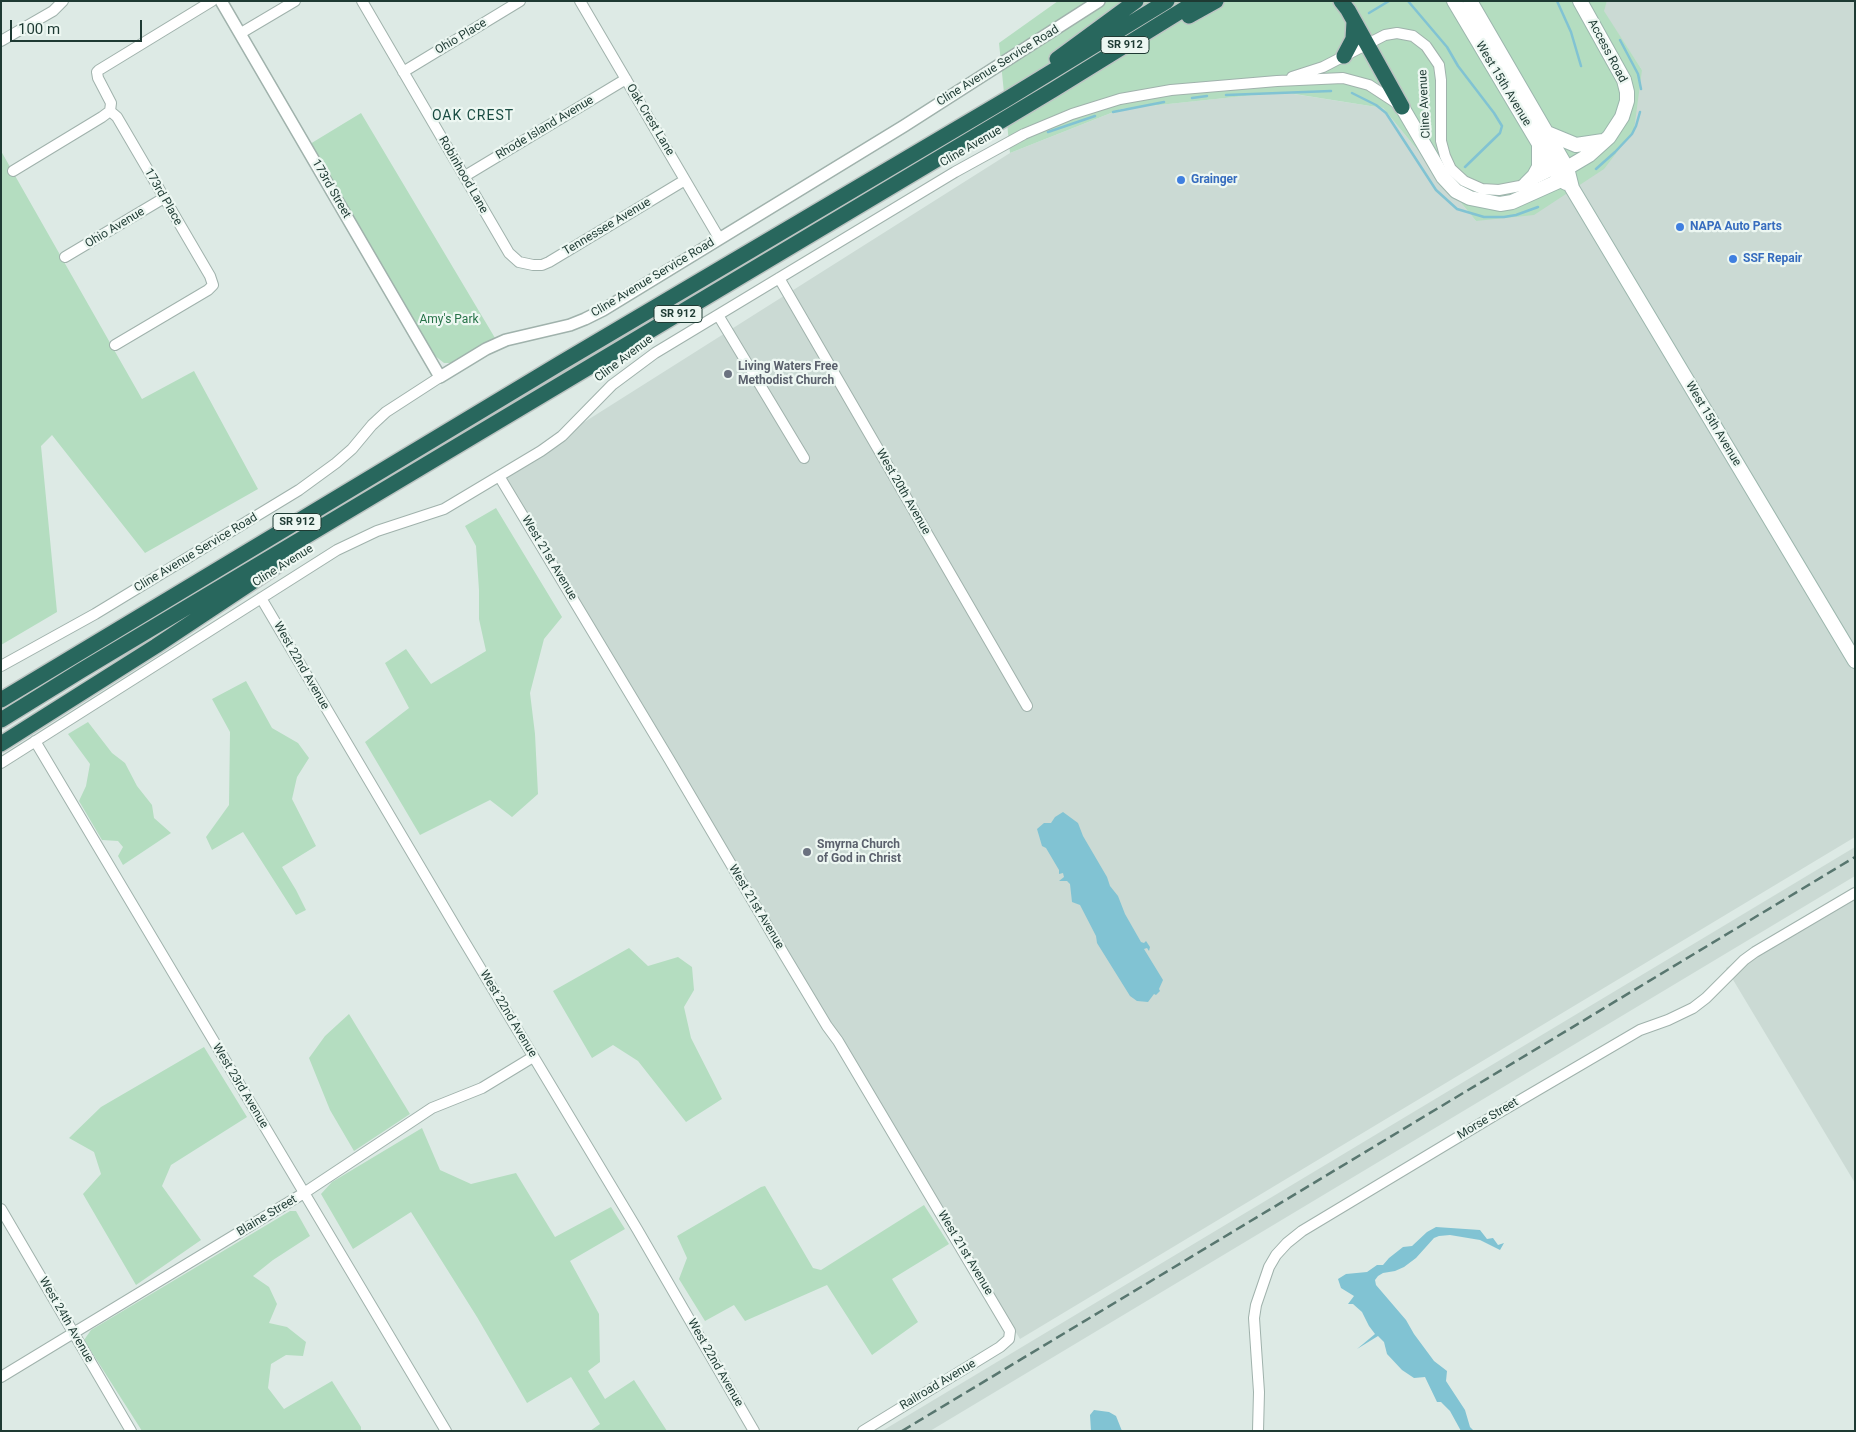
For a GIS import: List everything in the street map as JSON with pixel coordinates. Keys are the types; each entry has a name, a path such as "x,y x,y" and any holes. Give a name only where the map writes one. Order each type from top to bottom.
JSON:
{"highway":[{"path":"1007,99 1076,44 1136,1"},
{"name":"Cline Avenue","path":"1,700 551,369 1007,99 1167,1"},
{"name":"Cline Avenue","path":"1,720 1053,90 1197,1"},
{"path":"1053,90 1216,1"},
{"path":"1341,1 1402,107"},
{"path":"1344,56 1353,39 1354,22"},
{"path":"1,744 156,646 275,567 303,538"},
{"path":"1,688 35,679"}],"main road":[{"name":"West 15th Avenue","path":"1454,1 1543,139"},
{"name":"West 15th Avenue","path":"1470,1 1564,176 1855,661"},
{"name":"Access Road","path":"1564,176 1609,137 1622,117 1627,101 1627,92 1619,70 1580,1"},
{"name":"Cline Avenue","path":"1402,107 1443,177 1449,185 1462,195 1486,203 1507,203 1564,176"},
{"path":"1526,184 1539,167 1543,139 1576,145 1604,141"}],"street":[{"path":"1,41 53,10 63,1"},
{"path":"13,171 102,118 110,111 111,103 97,75 99,70 212,1"},
{"name":"173rd Street","path":"221,1 440,377"},
{"path":"241,33 295,1"},
{"name":"Robinhood Lane","path":"362,1 509,253 514,259 525,264"},
{"name":"Ohio Place","path":"403,72 520,1"},
{"name":"Oak Crest Lane","path":"580,1 719,238"},
{"name":"Cline Avenue Service Road","path":"1,666 95,614 300,490 346,454 386,412 486,349 506,340 586,320 897,130 1100,1"},
{"path":"1589,19 1590,1"},
{"name":"Cline Avenue","path":"1277,81 1323,67 1366,43 1390,33 1406,34 1417,39 1433,54 1439,65 1441,80 1441,142 1452,169 1464,181 1482,189 1499,190 1564,176"},
{"name":"Cline Avenue","path":"1,763 345,546 377,531 444,508 558,440 602,394 662,348 955,172 1024,134 1052,121 1120,99 1171,90 1277,81 1343,78 1354,80 1370,85 1402,107"},
{"name":"Rhode Island Avenue","path":"465,176 626,80"},
{"name":"173rd Place","path":"110,111 117,117 210,276 213,285 208,290 115,345"},
{"name":"Tennessee Avenue","path":"525,264 542,265 549,262 685,180"},
{"name":"Ohio Avenue","path":"65,258 164,198"},
{"name":"West 20th Avenue","path":"779,278 1026,706"},
{"path":"718,315 804,458"},
{"name":"West 21st Avenue","path":"499,476 967,1257 1008,1327 1010,1337"},
{"name":"West 22nd Avenue","path":"261,598 637,1229 754,1431"},
{"name":"West 23rd Avenue","path":"35,741 446,1431"},
{"name":"Morse Street","path":"1258,1431 1259,1392 1254,1318 1256,1305 1269,1267 1287,1242 1310,1226 1632,1035 1692,1008 1706,998 1744,960 1755,952 1855,893"},
{"name":"Blaine Street","path":"1,1377 304,1193 432,1108 482,1088 533,1057"},
{"name":"West 24th Avenue","path":"1,1209 131,1431"},
{"name":"Railroad Avenue","path":"863,1431 1000,1347 1010,1337"}],"shaded area":[{"path":"1607,1 1855,1 1855,837 1020,1339 499,476 1010,153 1121,109 1281,92 1383,108 1476,221 1642,70 1603,11"},
{"path":"1855,847 1855,876 930,1431 882,1431"},
{"path":"1855,890 1855,1183 1726,968"}],"green space":[{"path":"1058,1 1607,1 1604,11 1642,70 1634,130 1604,169 1534,215 1476,221 1383,108 1282,92 1121,109 1010,153 999,43"},
{"name":"Amy's Park","path":"361,113 495,338 453,363 444,363 434,355 310,144"},
{"path":"1,151 142,399 194,371 258,489 145,553 52,435 41,446 57,612 1,645"},
{"path":"496,508 562,617 544,639 530,693 535,734 538,794 512,817 490,800 420,835 365,742 409,708 385,663 406,649 431,684 486,651 479,619 476,546 465,526"},
{"path":"246,681 272,728 298,743 309,758 297,777 292,799 316,846 282,867 306,910 296,915 243,832 212,850 206,837 229,805 230,732 212,699"},
{"path":"88,722 112,753 125,763 137,786 152,805 154,818 171,833 123,865 118,856 123,847 118,841 102,840 79,801 86,786 90,764 68,734"},
{"path":"629,948 648,966 678,957 692,967 694,990 684,1007 691,1038 722,1099 686,1122 638,1061 613,1045 592,1058 553,991"},
{"path":"349,1014 410,1114 354,1151 330,1110 309,1058 325,1036"},
{"path":"204,1047 247,1117 171,1165 162,1186 201,1240 136,1285 83,1194 101,1174 94,1152 69,1138 101,1107"},
{"path":"422,1128 440,1170 471,1184 516,1173 555,1237 611,1207 625,1229 570,1261 599,1314 600,1362 588,1371 605,1399 634,1380 667,1431 590,1431 600,1424 571,1377 527,1403 477,1317 411,1212 353,1249 321,1194 332,1182"},
{"path":"765,1186 813,1268 821,1270 924,1205 949,1244 892,1279 918,1322 872,1355 827,1285 745,1321 734,1305 705,1321 679,1279 687,1258 677,1236"},
{"path":"290,1211 296,1211 310,1236 273,1260 253,1276 269,1287 277,1304 269,1323 287,1327 306,1342 303,1356 286,1355 271,1364 268,1388 284,1409 332,1381 361,1427 361,1431 142,1431 84,1340 91,1330"}],"water":[{"path":"1063,812 1078,823 1083,836 1107,877 1110,886 1118,896 1125,914 1141,942 1144,943 1146,941 1150,947 1149,951 1147,948 1144,949 1163,980 1160,991 1156,995 1154,994 1148,1002 1137,1001 1130,996 1097,943 1096,936 1080,905 1072,902 1070,884 1067,881 1059,881 1064,877 1063,873 1059,874 1059,870 1046,848 1042,846 1037,829 1044,823 1051,823 1055,817"},
{"path":"1436,1227 1480,1230 1487,1239 1493,1238 1498,1245 1504,1243 1500,1250 1480,1240 1450,1235 1439,1236 1434,1238 1416,1258 1404,1267 1383,1273 1375,1280 1376,1285 1406,1320 1434,1361 1447,1371 1446,1381 1465,1410 1470,1427 1474,1431 1461,1431 1450,1411 1441,1402 1437,1402 1425,1377 1414,1378 1402,1370 1387,1354 1384,1342 1378,1336 1357,1349 1375,1334 1362,1312 1353,1304 1348,1304 1354,1296 1341,1288 1338,1279 1346,1274 1367,1272 1377,1265 1383,1265 1403,1247 1412,1246 1427,1232"},
{"path":"1094,1410 1109,1412 1116,1416 1122,1431 1091,1431 1090,1415"}],"waterway":[{"path":"1369,13 1389,1"},
{"path":"1408,1 1447,47 1458,66 1502,126 1500,133 1465,167"},
{"path":"1557,1 1571,32 1581,66"},
{"path":"1620,40 1638,74 1641,89"},
{"path":"1226,95 1331,91"},
{"path":"1352,93 1376,105 1386,113 1436,190 1457,209 1484,217 1504,217 1538,207"},
{"path":"1192,98 1207,96"},
{"path":"1113,112 1164,102"},
{"path":"1596,169 1632,134 1640,112"},
{"path":"1048,132 1095,116"}],"railway":[{"path":"902,1431 1855,857"}],"place":[{"name":"Grainger","path":"1181,180"},
{"name":"NAPA Auto Parts","path":"1680,227"},
{"name":"SSF Repair","path":"1733,259"},
{"name":"Living Waters Free Methodist Church","path":"728,374"},
{"name":"Smyrna Church of God in Christ","path":"807,852"}],"district":[{"name":"OAK CREST","path":"473,116"}]}
